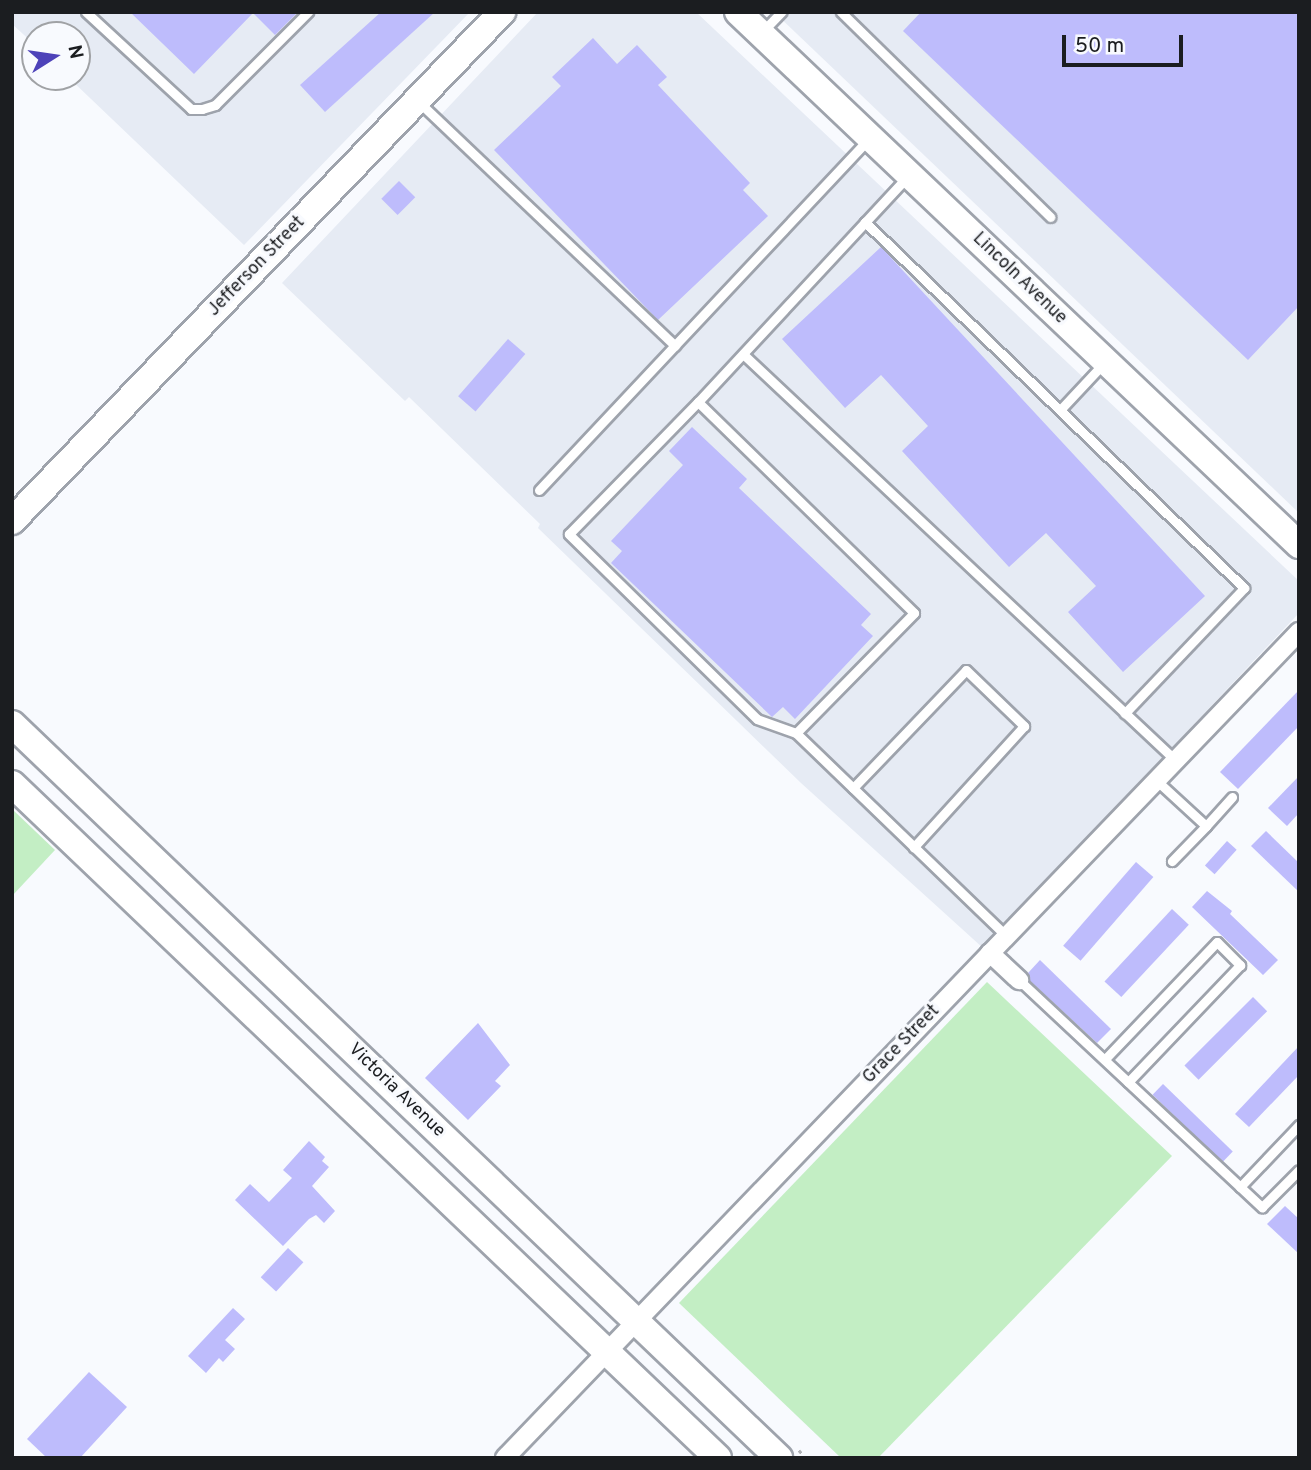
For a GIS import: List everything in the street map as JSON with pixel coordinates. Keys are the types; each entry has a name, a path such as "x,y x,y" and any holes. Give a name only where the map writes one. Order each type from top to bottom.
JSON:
{"main road":[{"name":"Jefferson Street","path":"12,521 502,12"},
{"name":"Lincoln Avenue","path":"738,12 1299,545"},
{"name":"Victoria Avenue","path":"12,724 779,1458"},
{"path":"12,784 718,1458"}],"street":[{"name":"Grace Street","path":"505,1458 1299,632"},
{"path":"990,953 1020,980"}],"lane":[{"path":"86,12 191,109 202,109 215,105 223,98 308,12"},
{"path":"761,34 781,12"},
{"path":"841,12 1050,217"},
{"path":"417,101 675,346"},
{"path":"539,490 870,138"},
{"path":"909,175 698,402 569,534 757,719 796,733 1006,936"},
{"path":"865,222 1244,588 1125,713"},
{"path":"743,354 1175,760"},
{"path":"1060,410 1106,362"},
{"path":"698,402 914,613 796,733"},
{"path":"853,788 967,670 1024,726 914,847"},
{"path":"1156,780 1206,825"},
{"path":"1172,860 1232,797"},
{"path":"1104,1059 1217,942 1240,965 1128,1082"},
{"path":"1020,980 1262,1207 1299,1170"},
{"path":"1240,1187 1299,1125"}],"shaded area":[{"path":"12,12 470,12 244,245 83,91 91,91 91,21 21,21 21,32 12,24"},
{"path":"538,12 696,12 1299,581 1299,613 983,948 801,783 538,528 540,524 409,397 405,401 282,283"},
{"path":"774,12 1299,12 1299,513"}],"green space":[{"path":"12,809 55,850 12,896"},
{"path":"987,982 1172,1156 878,1458 841,1458 679,1303"}],"building":[{"path":"130,12 298,12 275,35 253,13 194,74"},
{"path":"381,12 435,12 325,112 300,85"},
{"path":"921,12 1299,12 1299,306 1248,360 903,31"},
{"path":"593,38 617,64 637,45 667,77 658,85 750,183 743,190 768,216 658,320 494,150 561,86 552,77"},
{"path":"399,181 415,197 398,215 381,199"},
{"path":"881,247 1205,596 1123,672 1068,612 1096,586 1046,533 1009,567 902,451 928,426 881,375 845,408 782,339"},
{"path":"508,339 525,354 475,411 458,396"},
{"path":"692,427 747,479 739,488 871,614 861,625 873,636 795,719 783,707 772,717 611,563 622,551 611,541 683,465 669,451"},
{"path":"1299,690 1299,726 1238,789 1220,772"},
{"path":"1299,776 1299,813 1287,826 1268,808"},
{"path":"1266,831 1299,863 1299,892 1251,846"},
{"path":"1227,841 1237,850 1215,874 1205,866"},
{"path":"1136,862 1153,877 1081,961 1063,946"},
{"path":"1207,891 1232,911 1230,914 1278,960 1263,975 1192,907"},
{"path":"1172,909 1189,925 1121,997 1104,981"},
{"path":"1040,960 1111,1029 1097,1043 1030,981 1028,973"},
{"path":"1253,997 1267,1011 1199,1080 1184,1066"},
{"path":"478,1023 510,1065 495,1081 501,1086 468,1120 425,1078"},
{"path":"1299,1046 1299,1075 1249,1127 1235,1114"},
{"path":"1163,1084 1233,1151 1222,1162 1153,1095"},
{"path":"309,1141 325,1157 322,1161 329,1167 312,1186 335,1211 324,1223 316,1215 309,1219 283,1246 235,1200 250,1184 269,1202 292,1178 283,1170"},
{"path":"1285,1206 1299,1219 1299,1254 1267,1224"},
{"path":"288,1248 303,1262 276,1292 261,1277"},
{"path":"233,1308 245,1319 225,1340 235,1349 223,1362 219,1358 206,1373 188,1356"},
{"path":"89,1372 127,1407 80,1458 47,1458 27,1439"}]}
